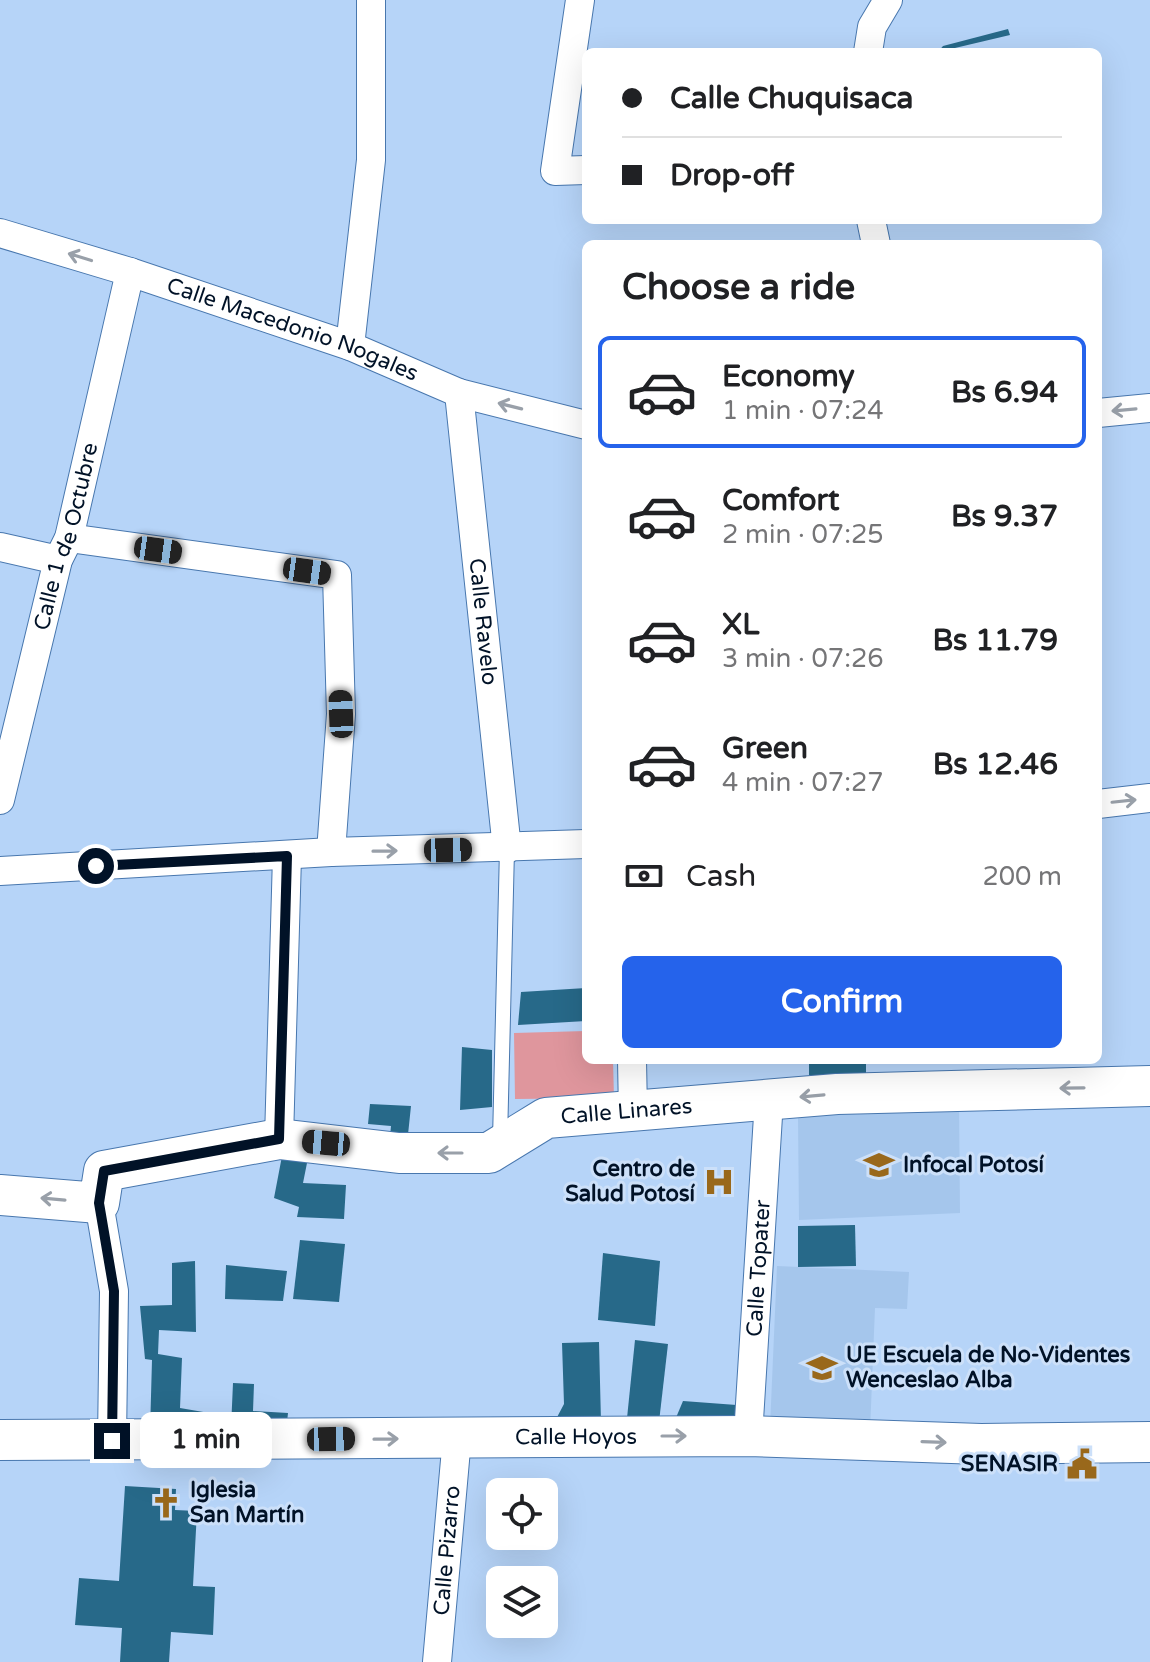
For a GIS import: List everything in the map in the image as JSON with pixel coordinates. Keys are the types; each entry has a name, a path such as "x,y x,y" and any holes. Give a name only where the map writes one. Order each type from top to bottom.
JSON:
{"main road":[{"name":"Calle Linares","path":"99,1203 104,1171 279,1139 399,1153 489,1153 546,1118 837,1094 1150,1086"},
{"path":"0,1195 99,1203"},
{"name":"Calle Hoyos","path":"0,1440 748,1436 981,1444 1150,1442"}],"street":[{"path":"350,346 371,160 371,0"},
{"path":"580,0 555,171 582,170"},
{"path":"869,48 872,27 888,0"},
{"name":"Calle Macedonio Nogales","path":"0,233 130,272 350,346 459,393 582,424"},
{"name":"Calle 1 de Octubre","path":"0,800 130,272"},
{"name":"Calle Ravelo","path":"459,393 507,849"},
{"path":"1102,413 1150,408"},
{"path":"0,547 64,549 337,575 341,714 331,852"},
{"path":"1102,804 1150,798"},
{"path":"0,871 331,852 507,849 582,844"},
{"path":"279,1139 287,856"},
{"path":"632,1064 633,1112"},
{"name":"Calle Topater","path":"748,1436 769,1100"},
{"path":"99,1203 114,1291 112,1441"},
{"name":"Calle Pizarro","path":"437,1662 457,1438"}],"lane":[{"path":"500,1144 507,849"}],"shaded area":[{"path":"582,1031 582,1064 613,1064 614,1098 515,1099 514,1033"},
{"name":"Infocal Potosí","path":"959,1103 960,1213 799,1220 798,1118 806,1107"},
{"name":"UE Escuela de No-Videntes Wenceslao Alba","path":"777,1266 909,1272 907,1309 875,1308 870,1431 770,1427"}],"building":[{"path":"1008,29 1010,35 955,48 941,48"},
{"path":"582,988 582,1021 518,1025 521,992"},
{"path":"462,1047 492,1050 492,1107 460,1110"},
{"path":"809,1064 866,1064 866,1075 809,1075"},
{"path":"370,1104 411,1106 407,1144 389,1147 391,1126 368,1124"},
{"path":"282,1156 307,1163 303,1183 346,1185 344,1219 297,1217 299,1207 274,1198"},
{"path":"855,1225 856,1266 798,1267 798,1226"},
{"path":"300,1240 345,1244 339,1302 293,1299"},
{"path":"603,1253 660,1261 655,1326 598,1320"},
{"path":"195,1261 196,1332 159,1330 158,1354 182,1358 180,1408 215,1414 218,1435 150,1432 152,1360 145,1359 140,1306 172,1305 172,1263"},
{"path":"226,1265 287,1271 283,1301 225,1299"},
{"path":"635,1340 668,1344 659,1422 626,1428"},
{"path":"599,1342 601,1422 554,1423 564,1404 562,1343"},
{"path":"233,1383 254,1384 253,1411 288,1413 286,1431 231,1428"},
{"path":"683,1401 750,1406 744,1430 670,1432"},
{"path":"125,1486 176,1489 175,1510 197,1511 193,1586 215,1587 213,1635 171,1632 169,1662 120,1662 122,1628 75,1625 79,1578 119,1581"}],"place":[{"name":"Infocal Potosí","path":"879,1165"},
{"name":"Centro de Salud Potosí","path":"719,1182"},
{"name":"UE Escuela de No-Videntes Wenceslao Alba","path":"822,1368"},
{"name":"SENASIR","path":"1082,1464"},
{"name":"Iglesia San Martín","path":"166,1503"}],"route":[{"path":"96,866 287,856 279,1139 104,1171 99,1203 114,1291 112,1441"}]}
